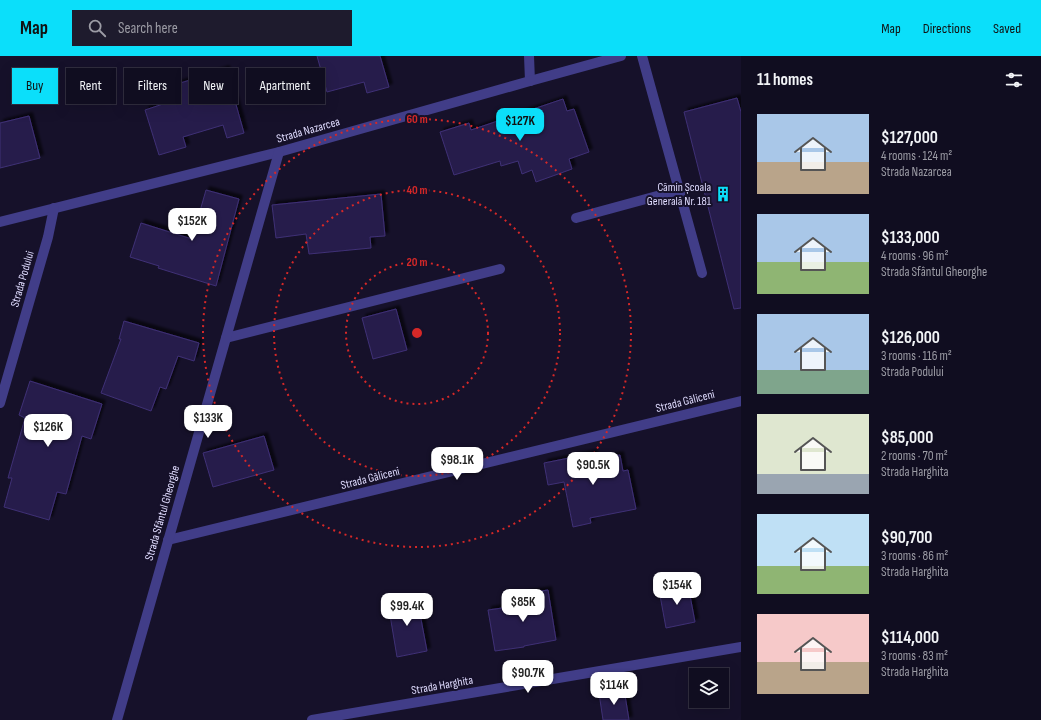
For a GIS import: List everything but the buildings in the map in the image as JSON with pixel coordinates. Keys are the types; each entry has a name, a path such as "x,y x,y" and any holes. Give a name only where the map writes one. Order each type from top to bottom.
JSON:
{"street":[{"path":"529,56 530,81"},
{"name":"Strada Nazarcea","path":"0,222 279,152 621,56"},
{"path":"642,56 702,273"},
{"name":"Strada Sfântul Gheorghe","path":"117,720 279,152"},
{"path":"576,218 679,190"},
{"name":"Strada Podului","path":"0,402 48,237 54,208"},
{"path":"226,338 500,268"},
{"name":"Strada Găliceni","path":"168,540 741,401"},
{"name":"Strada Harghita","path":"312,720 741,647"}],"place":[{"name":"Cămin Școala Generală Nr. 181","path":"723,194"}]}
